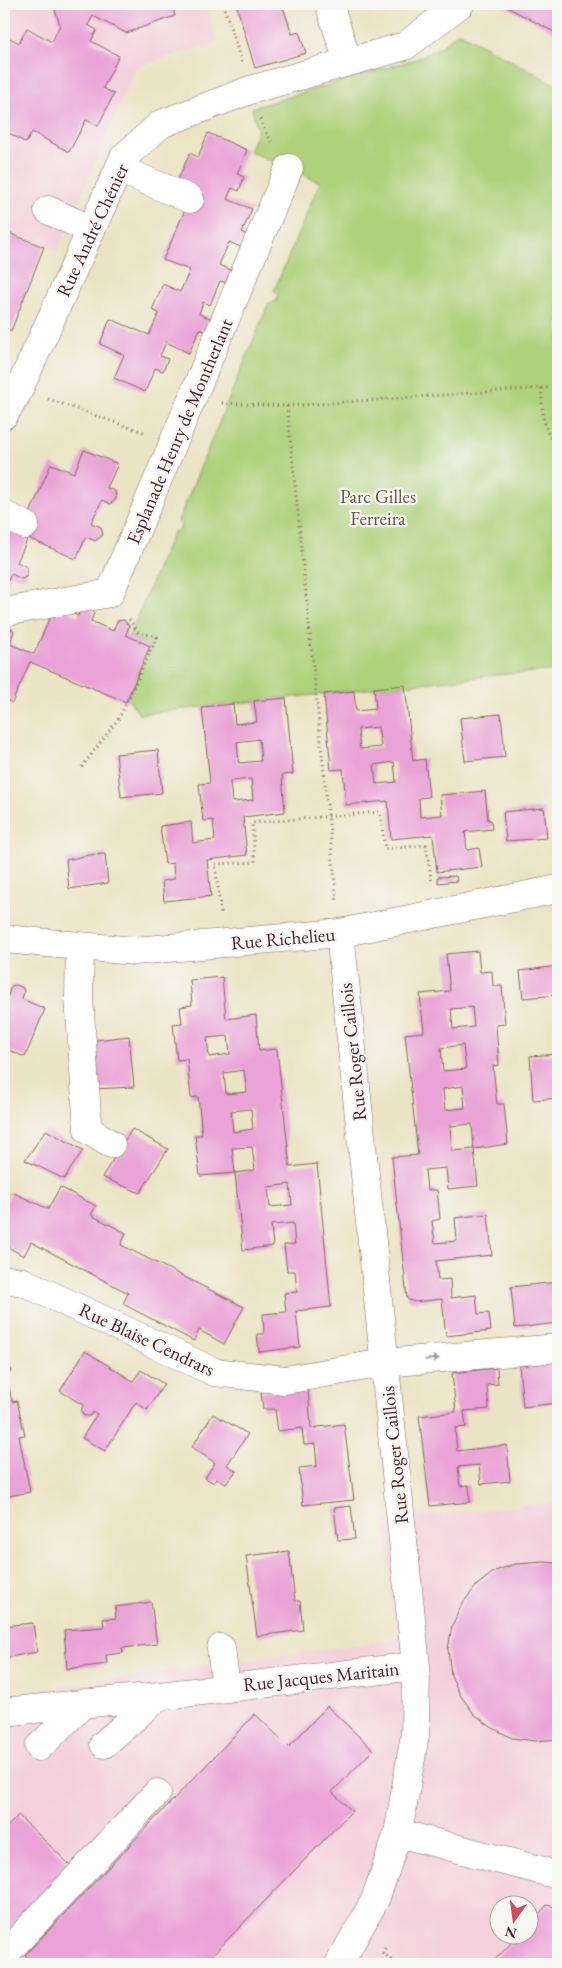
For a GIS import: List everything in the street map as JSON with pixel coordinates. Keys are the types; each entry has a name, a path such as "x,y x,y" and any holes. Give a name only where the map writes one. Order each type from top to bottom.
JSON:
{"street":[{"path":"329,4 348,62"},
{"name":"Rue André Chénier","path":"8,397 91,230 124,157 161,124 250,90 405,46 460,4"},
{"name":"Esplanade Henry de Montherlant","path":"110,593 290,168"},
{"path":"118,169 190,199"},
{"path":"48,210 91,230"},
{"path":"4,612 110,593"},
{"name":"Rue Richelieu","path":"4,940 134,951 340,933 558,889"},
{"name":"Rue Roger Caillois","path":"339,1964 375,1900 398,1833 415,1735 416,1666 340,933"},
{"path":"80,946 79,998 88,1130 111,1144"},
{"name":"Rue Blaise Cendrars","path":"4,1279 23,1282 214,1372 285,1380 384,1363 558,1348"},
{"name":"Rue Jacques Maritain","path":"221,1648 226,1687"},
{"name":"Rue Jacques Maritain","path":"4,1712 416,1666"},
{"path":"104,1744 159,1696"},
{"path":"39,1747 84,1703"},
{"path":"4,1955 157,1792"},
{"path":"398,1833 552,1866"}],"path":[{"path":"224,4 250,90 265,131 290,168"},
{"path":"219,403 286,406 558,387"},
{"path":"541,388 544,426 551,440 558,446"},
{"path":"8,397 42,398 175,442"},
{"path":"286,406 340,933"},
{"path":"82,767 119,718 157,637 138,632 110,593"},
{"path":"225,943 215,864 255,862 252,822 328,818 380,812 385,849 426,845 437,913"}],"shaded area":[{"path":"4,4 206,4 217,41 136,67 57,252 4,229"},
{"path":"558,1502 558,1964 4,1964 4,1695 398,1639 384,1520"}],"green space":[{"name":"Parc Gilles Ferreira","path":"458,32 558,86 558,670 496,675 139,714 128,698 150,646 129,636 173,532 180,531 181,524 178,521 269,303 276,302 278,295 274,291 320,182 249,151 258,130 252,108 416,59 441,47"}],"building":[{"path":"53,4 172,4 175,16 126,33 93,16 88,25 97,30 91,41 119,56 103,88 114,94 98,126 86,120 69,152 32,132 26,143 4,130 4,35 19,43 27,28 52,42 60,25"},
{"path":"236,4 282,4 292,34 299,32 306,53 255,68"},
{"path":"501,4 558,4 558,34"},
{"path":"208,133 247,150 237,174 244,177 239,191 232,188 227,199 252,209 242,232 248,235 243,248 229,242 219,265 233,271 227,283 220,281 210,305 203,302 199,314 212,319 206,332 200,329 189,353 166,342 160,356 168,359 163,371 155,368 145,392 114,378 124,355 100,344 110,319 149,335 159,313 152,310 163,284 180,292 190,270 163,260 195,187 178,179 190,153 198,157"},
{"path":"4,231 44,247 11,331 4,328"},
{"path":"84,450 118,464 107,488 115,491 116,499 110,504 102,500 91,523 101,527 103,535 95,541 86,537 76,559 28,538 17,562 27,567 27,576 22,579 11,574 5,587 4,528 30,513 51,464 74,473"},
{"path":"55,606 78,616 81,608 92,608 94,613 91,621 113,631 117,621 124,620 129,626 126,635 150,646 126,702 30,662 12,703 4,699 4,630 10,628 14,631 10,644 34,654"},
{"path":"405,685 413,761 425,759 429,797 419,798 420,817 442,815 440,795 485,791 488,820 491,820 492,829 465,832 467,850 479,848 482,867 437,872 433,835 391,839 388,801 346,805 343,769 331,770 324,694 354,691 356,711 376,709 374,688","holes":["378,727 381,747 360,749 358,729","394,762 396,782 376,784 374,765"]},
{"path":"286,698 293,774 282,775 285,812 243,817 247,855 207,860 211,896 164,901 162,881 174,879 173,863 165,864 160,826 191,822 193,843 215,840 213,820 203,821 199,784 210,783 202,707 233,704 235,724 257,722 254,701","holes":["259,739 261,761 239,763 237,742","251,779 253,800 232,802 230,781"]},
{"path":"501,714 505,757 465,761 460,718"},
{"path":"158,750 162,793 121,797 116,754"},
{"path":"544,808 547,838 506,841 503,812"},
{"path":"105,854 108,883 69,889 66,860"},
{"path":"456,876 457,881 438,883 438,877"},
{"path":"478,951 480,972 492,971 493,986 502,986 505,1024 496,1025 499,1065 493,1066 497,1104 504,1104 508,1144 474,1149 478,1186 448,1189 446,1168 425,1170 427,1190 437,1190 440,1219 432,1221 435,1243 457,1241 455,1218 488,1214 492,1255 436,1261 438,1280 450,1279 451,1298 476,1295 478,1314 489,1313 491,1331 446,1336 442,1299 414,1302 407,1299 392,1157 418,1155 405,1034 424,1032 420,994 450,991 446,954","holes":["472,1007 474,1027 453,1029 451,1009","463,1045 466,1069 443,1071 441,1048","463,1086 465,1108 445,1110 443,1089","472,1124 474,1149 452,1151 450,1126"]},
{"path":"558,966 558,995 523,998 520,971"},
{"path":"222,977 226,1019 256,1015 259,1051 277,1049 290,1167 317,1164 331,1307 296,1311 300,1347 259,1352 257,1334 264,1334 263,1314 286,1312 284,1293 297,1292 295,1271 287,1271 284,1245 295,1244 293,1223 271,1225 273,1246 243,1250 235,1173 200,1176 195,1135 202,1135 198,1097 191,1098 187,1059 177,1060 173,1024 182,1023 180,1007 192,1005 190,980","holes":["228,1036 230,1054 209,1057 207,1038","244,1070 247,1092 226,1094 224,1073","251,1109 253,1129 233,1132 231,1111","252,1147 255,1170 235,1173 232,1148","290,1184 292,1205 270,1207 268,1187"]},
{"path":"11,986 22,987 24,991 22,999 45,1009 25,1057 4,1048 4,1001 6,1002"},
{"path":"129,1036 134,1087 93,1089 88,1041"},
{"path":"558,1054 558,1098 533,1100 530,1056"},
{"path":"132,1129 168,1149 140,1193 102,1177"},
{"path":"46,1130 83,1150 64,1179 25,1160"},
{"path":"60,1187 96,1206 91,1215 126,1233 121,1245 244,1307 224,1344 199,1330 194,1341 123,1304 128,1293 31,1242 24,1256 4,1245 4,1201 6,1202 12,1192 48,1209"},
{"path":"558,1282 558,1323 515,1328 511,1287"},
{"path":"4,1337 11,1372 6,1373 12,1402 17,1401 25,1435 19,1436 30,1492 4,1497"},
{"path":"85,1351 133,1381 141,1370 164,1384 147,1410 136,1402 105,1451 82,1438 97,1414 93,1412 90,1416 84,1416 81,1411 83,1405 60,1391"},
{"path":"558,1361 558,1403 523,1407 519,1366"},
{"path":"497,1368 498,1384 487,1385 489,1409 464,1411 466,1427 455,1428 457,1451 507,1445 510,1481 481,1484 479,1465 458,1467 460,1486 469,1485 470,1502 430,1506 419,1416 456,1412 452,1373"},
{"path":"308,1389 311,1428 344,1424 354,1500 303,1505 299,1468 317,1466 315,1444 304,1445 302,1428 278,1431 275,1409 263,1409 261,1392"},
{"path":"213,1414 248,1434 227,1465 236,1471 226,1484 217,1479 214,1483 205,1478 215,1463 192,1447"},
{"path":"351,1506 355,1539 338,1540 334,1508"},
{"path":"289,1551 295,1601 300,1601 303,1630 257,1636 246,1556"},
{"path":"558,1563 558,1739 535,1741 512,1738 491,1727 474,1714 460,1695 451,1675 448,1649 452,1626 462,1604 477,1585 495,1571 515,1564"},
{"path":"151,1602 157,1644 122,1648 123,1653 106,1655 107,1664 67,1669 64,1630 104,1627 103,1619 116,1618 115,1607"},
{"path":"33,1623 37,1652 4,1658 4,1626"},
{"path":"327,1706 373,1750 332,1792 352,1811 204,1964 35,1964 25,1955 255,1714 289,1747"},
{"path":"18,1815 71,1866 4,1936 4,1831"},
{"path":"547,1905 558,1908 558,1964 491,1964 508,1946 540,1946 540,1913"}]}
